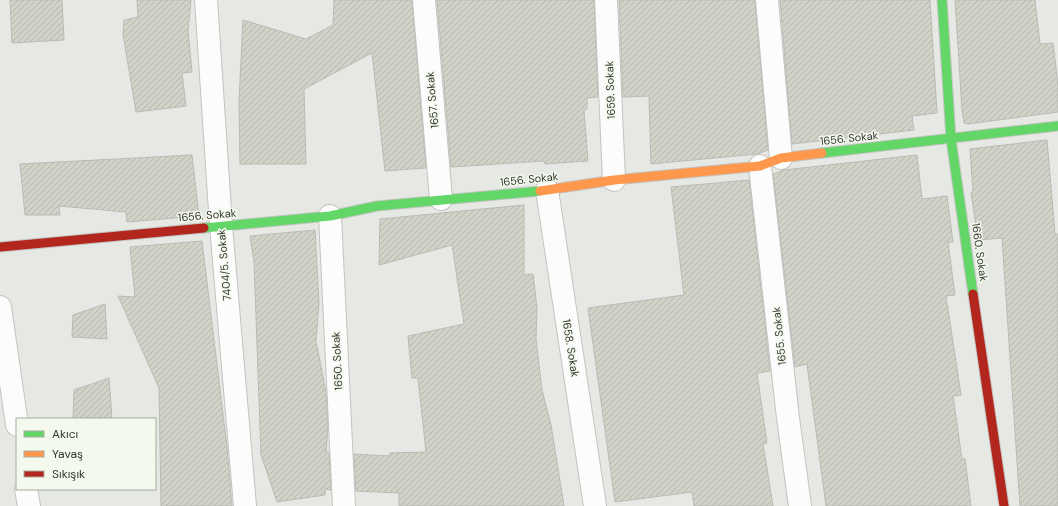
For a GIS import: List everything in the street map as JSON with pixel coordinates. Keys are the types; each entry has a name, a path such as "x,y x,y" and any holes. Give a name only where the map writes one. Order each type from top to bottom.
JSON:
{"street":[{"name":"7404/5. Sokak","path":"206,0 220,226 245,506"},
{"name":"1657. Sokak","path":"424,0 441,199"},
{"name":"1659. Sokak","path":"606,0 614,180"},
{"path":"767,0 782,158"},
{"name":"1660. Sokak","path":"942,0 951,139 1004,506"},
{"name":"1656. Sokak","path":"0,247 330,216 378,206 547,190 614,180 760,166 782,158 1058,126"},
{"name":"1655. Sokak","path":"760,166 788,418 800,506"},
{"name":"1658. Sokak","path":"547,190 595,506"},
{"name":"1650. Sokak","path":"330,216 344,506"},
{"path":"0,307 16,418"},
{"path":"26,490 29,506"}],"building":[{"path":"10,0 62,0 64,40 12,43"},
{"path":"137,0 191,0 188,31 192,72 182,73 186,106 136,112 123,34 124,20 138,17"},
{"path":"334,0 412,0 426,168 385,171 372,53 304,89 306,164 240,164 239,101 243,20 306,39 333,25"},
{"path":"437,0 594,0 598,97 587,98 587,109 584,110 588,161 545,164 544,161 451,167"},
{"path":"619,0 755,0 768,150 757,154 651,164 649,96 623,97"},
{"path":"780,0 930,0 937,113 912,116 914,130 792,144"},
{"path":"955,0 1035,0 1040,44 1053,43 1058,85 1058,112 968,124 964,123"},
{"path":"1047,140 1055,234 1058,234 1058,506 1020,506 1002,238 978,240 971,192 973,192 970,149"},
{"path":"192,155 199,216 127,222 126,212 59,206 60,215 25,215 20,164"},
{"path":"917,155 922,199 947,196 953,242 948,242 955,295 946,296 961,395 953,396 962,459 965,459 971,506 826,506 807,364 795,367 773,174 784,170"},
{"path":"749,180 770,371 757,373 767,443 763,444 773,506 694,506 692,492 615,502 588,308 684,295 671,187"},
{"path":"524,205 524,275 533,274 537,308 536,339 542,390 551,425 564,506 399,506 399,493 356,491 354,454 390,456 390,453 426,452 418,378 412,378 408,336 464,324 452,245 379,265 380,219"},
{"path":"315,230 319,303 316,341 326,392 328,426 326,452 329,452 331,490 325,489 325,495 277,502 261,455 254,262 250,236"},
{"path":"202,241 227,447 232,506 161,506 159,388 118,296 135,297 130,247"},
{"path":"105,304 107,339 72,337 73,315"},
{"path":"109,378 112,418 73,418 74,390"}],"traffic: fast":[{"path":"942,0 951,139 973,294"},
{"path":"822,153 1058,126"},
{"path":"204,228 330,216 377,206 540,191"}],"traffic: slow":[{"path":"540,191 614,180 760,166 781,158 822,153"}],"traffic: jam":[{"path":"0,247 204,228"},
{"path":"973,294 1004,506"}]}
